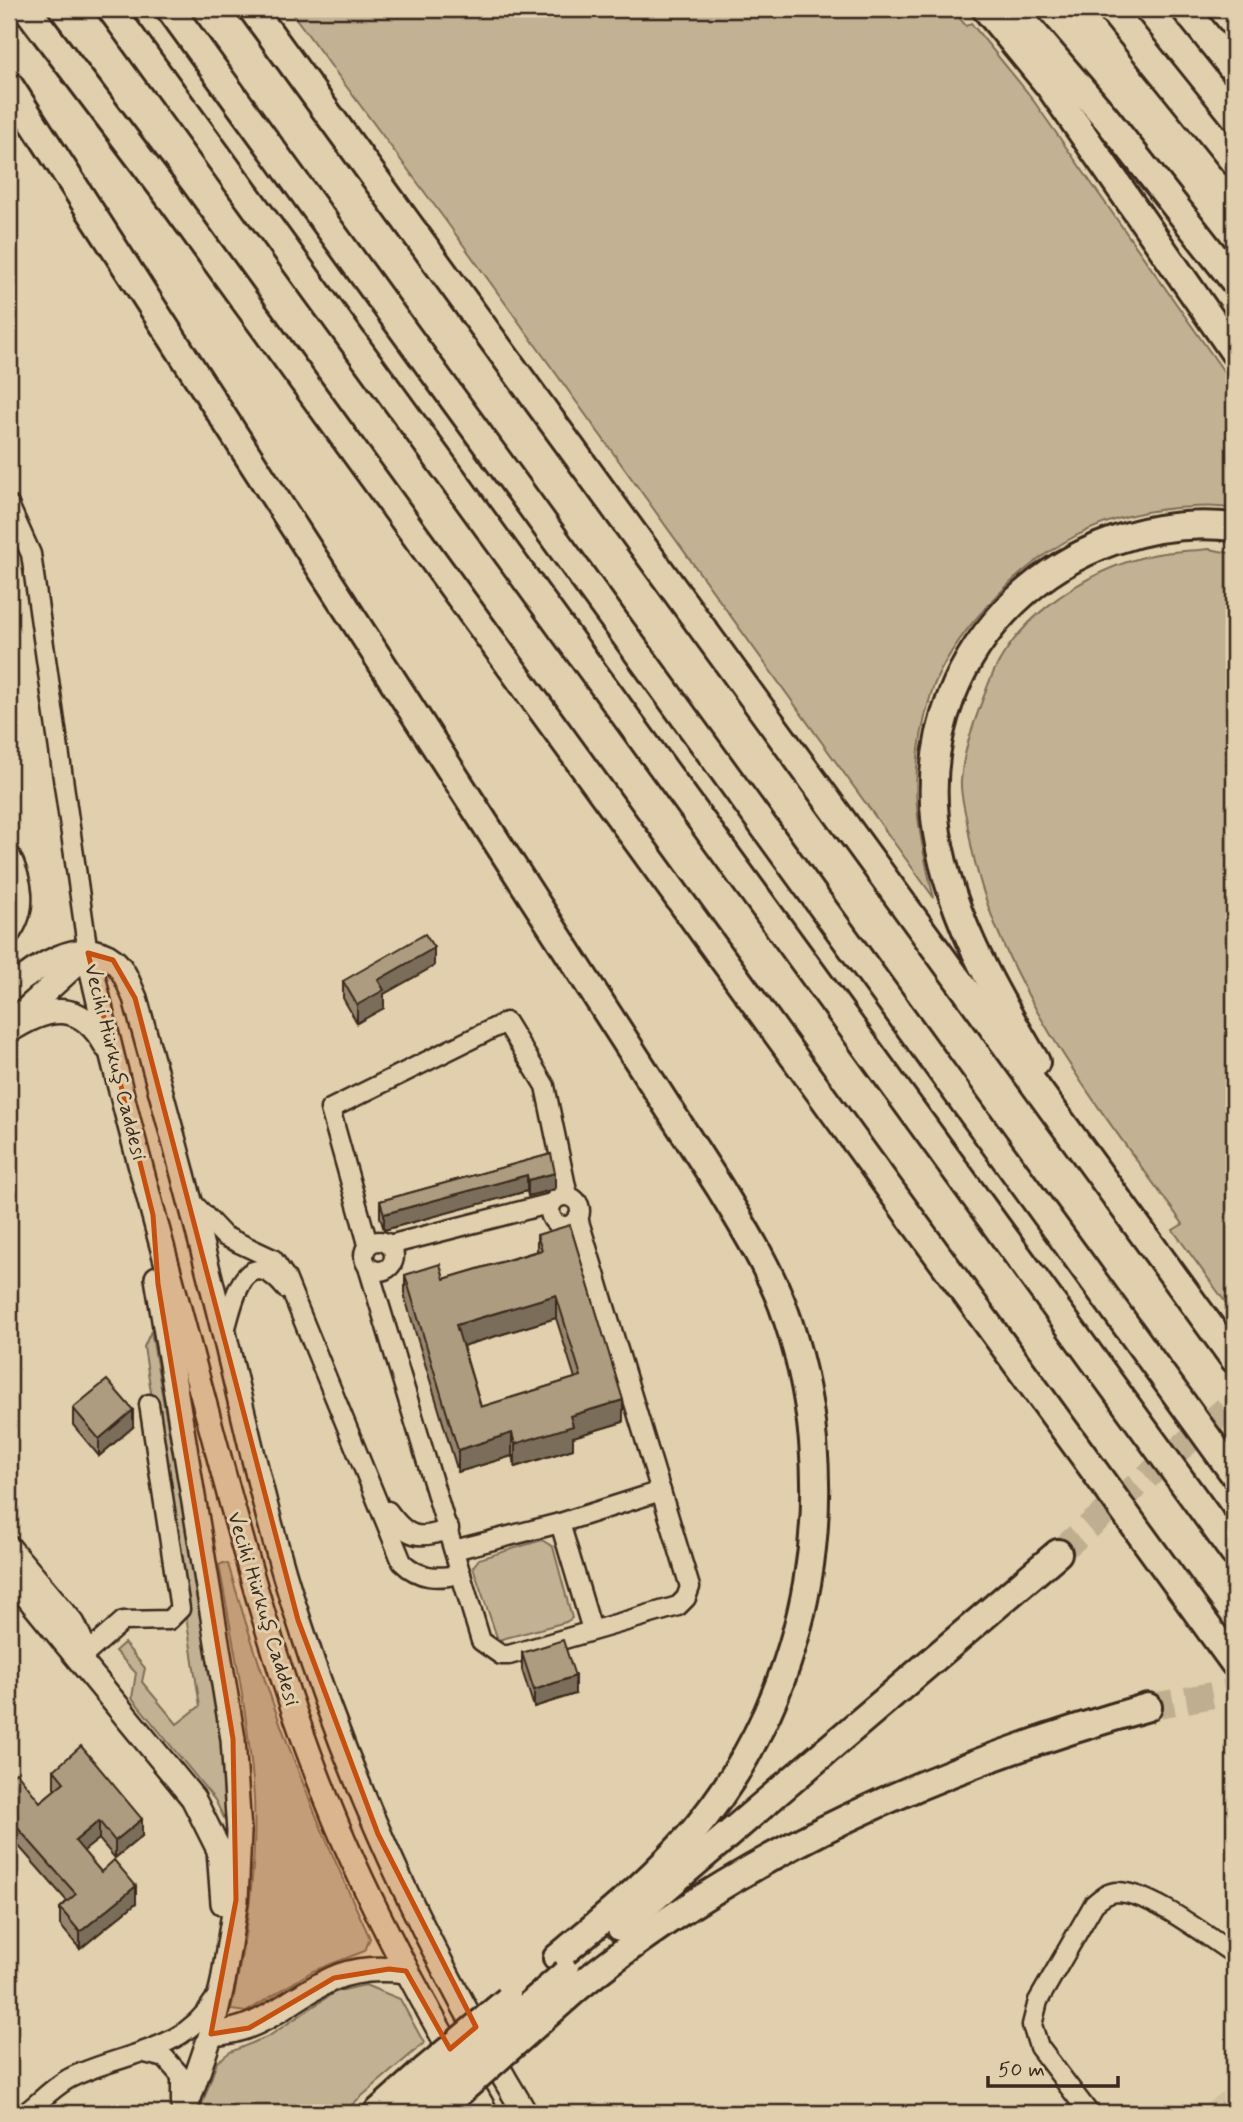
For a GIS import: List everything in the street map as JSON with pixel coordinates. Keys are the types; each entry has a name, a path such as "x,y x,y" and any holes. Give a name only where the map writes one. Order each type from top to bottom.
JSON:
{"highway":[{"path":"27,9 173,202 1234,1663"},
{"path":"111,9 1234,1553"},
{"path":"170,9 1234,1475"},
{"path":"251,9 1234,1359"},
{"path":"986,9 1058,98 1234,352"},
{"path":"1013,9 1106,118 1234,282"},
{"path":"1111,9 1234,162"},
{"path":"1185,9 1228,61"},
{"path":"9,85 720,1188 769,1275 797,1350 813,1438 817,1486 807,1583 797,1633 784,1675 743,1759 693,1831 633,1891 567,1974 435,2093 377,2113"},
{"path":"1234,527 1182,525 1128,535 1077,556 1040,579 994,624 964,669 945,716 937,755 935,818 942,855 975,948 997,995 1041,1070 1234,1340"},
{"path":"404,2113 435,2093 567,1974 1058,1553"},
{"path":"567,1974 633,1943 722,1884 842,1819 947,1772 1046,1737 1148,1707"}],"main road":[{"path":"9,990 41,965 67,955 88,953"},
{"path":"9,1026 88,953"},
{"name":"Vecihi Hürkuş Caddesi","path":"486,2113 407,1971 338,1828 275,1658 242,1549 153,1215 110,1052 88,953 100,953 113,961 125,974 135,998 191,1200 294,1607 349,1763 413,1909 525,2113"},
{"path":"9,1031 41,1013 57,1010 70,1012 83,1018 99,1033 110,1052"},
{"path":"153,1215 158,1284 233,1739 239,1832 230,1940 223,1982 211,2034 182,2113"},
{"path":"9,1548 73,1624 80,1639 80,1659"},
{"path":"9,1574 205,1816 219,1850 223,1909 230,1940"},
{"path":"211,2034 248,2028 341,1976 361,1970 407,1971"}],"street":[{"path":"9,505 31,554 88,953"},
{"path":"9,852 23,882 22,910 9,936"},
{"path":"368,1244 330,1109 506,1022 545,1086 560,1199 550,1213 558,1225 568,1226 578,1218"},
{"path":"560,1199 579,1206 578,1218 689,1577 686,1598 678,1606 501,1655 481,1641 363,1253 368,1244 377,1240 389,1245 560,1199"},
{"path":"191,1200 224,1236 273,1259 286,1278 402,1562 410,1570 442,1578 461,1574"},
{"path":"368,1267 382,1271 391,1265 394,1256 389,1245"},
{"path":"224,1335 236,1290 248,1273 259,1270 268,1273 294,1300"},
{"path":"80,1659 122,1621 169,1620 180,1609 149,1404"},
{"path":"454,1550 560,1523 661,1491"},
{"path":"380,1504 401,1530 409,1534 428,1535 449,1529"},
{"path":"560,1523 592,1630"},
{"path":"1089,2113 1039,2047 1032,2025 1038,2001 1094,1904 1105,1895 1116,1892 1141,1897 1234,1954"},
{"path":"25,2113 70,2078 163,2047 187,2033 206,2014 223,1982"},
{"path":"142,2053 165,2058 181,2076 182,2113"}],"highlighted area":[{"path":"88,953 113,960 135,998 298,1620 378,1834 476,2027 450,2049 406,1971 389,1969 334,1978 249,2028 211,2034 236,1900 233,1739 158,1284 153,1215"}],"shaded area":[{"path":"289,9 952,9 966,26 971,23 1028,93 1234,386 1234,509 1198,507 1145,512 1116,519 1089,530 1063,543 1017,577 968,629 949,655 934,684 919,748 916,796 918,820 934,898 446,221"},
{"path":"1210,549 1234,554 1234,1314 1173,1230 1183,1224 1084,1086 1024,987 999,935 980,882 961,787 968,744 988,685 999,661 1033,619 1077,585 1127,562 1159,554"},
{"path":"151,1331 222,1742 227,1824 215,1800 132,1698 136,1673 115,1651 124,1643 145,1668 142,1682 177,1724 200,1706 144,1347"},
{"path":"542,1540 553,1547 572,1618 566,1622 498,1640 473,1567 479,1559"},
{"path":"228,1564 291,1754 370,1938 365,1951 313,1971 246,2012 231,2010 242,1953 253,1868 253,1782 243,1700 219,1565"},
{"path":"365,1985 400,1999 424,2043 342,2113 199,2113 217,2062 230,2052 269,2036 335,1992"},
{"path":"1234,2084 1234,2113 1194,2113"}],"building":[{"path":"425,934 434,948 378,980 384,990 357,1005 343,981"},
{"path":"551,1154 555,1173 528,1180 527,1175 384,1214 380,1201"},
{"path":"570,1225 623,1400 570,1416 573,1426 515,1444 512,1433 458,1450 405,1275 440,1264 444,1279 542,1250 537,1235","holes":["556,1295 581,1376 481,1407 456,1325"]},
{"path":"107,1380 133,1410 99,1439 73,1408"},
{"path":"563,1640 575,1676 534,1690 522,1653"},
{"path":"81,1746 142,1819 115,1841 99,1821 75,1841 101,1872 114,1860 136,1886 80,1932 60,1908 76,1894 9,1818 9,1771 12,1775 16,1772 40,1802 64,1782 54,1770"},
{"path":"1234,2100 1234,2113 1216,2113"}],"tunnel":[{"path":"1058,1553 1234,1402"},
{"path":"1148,1707 1234,1691"}]}
